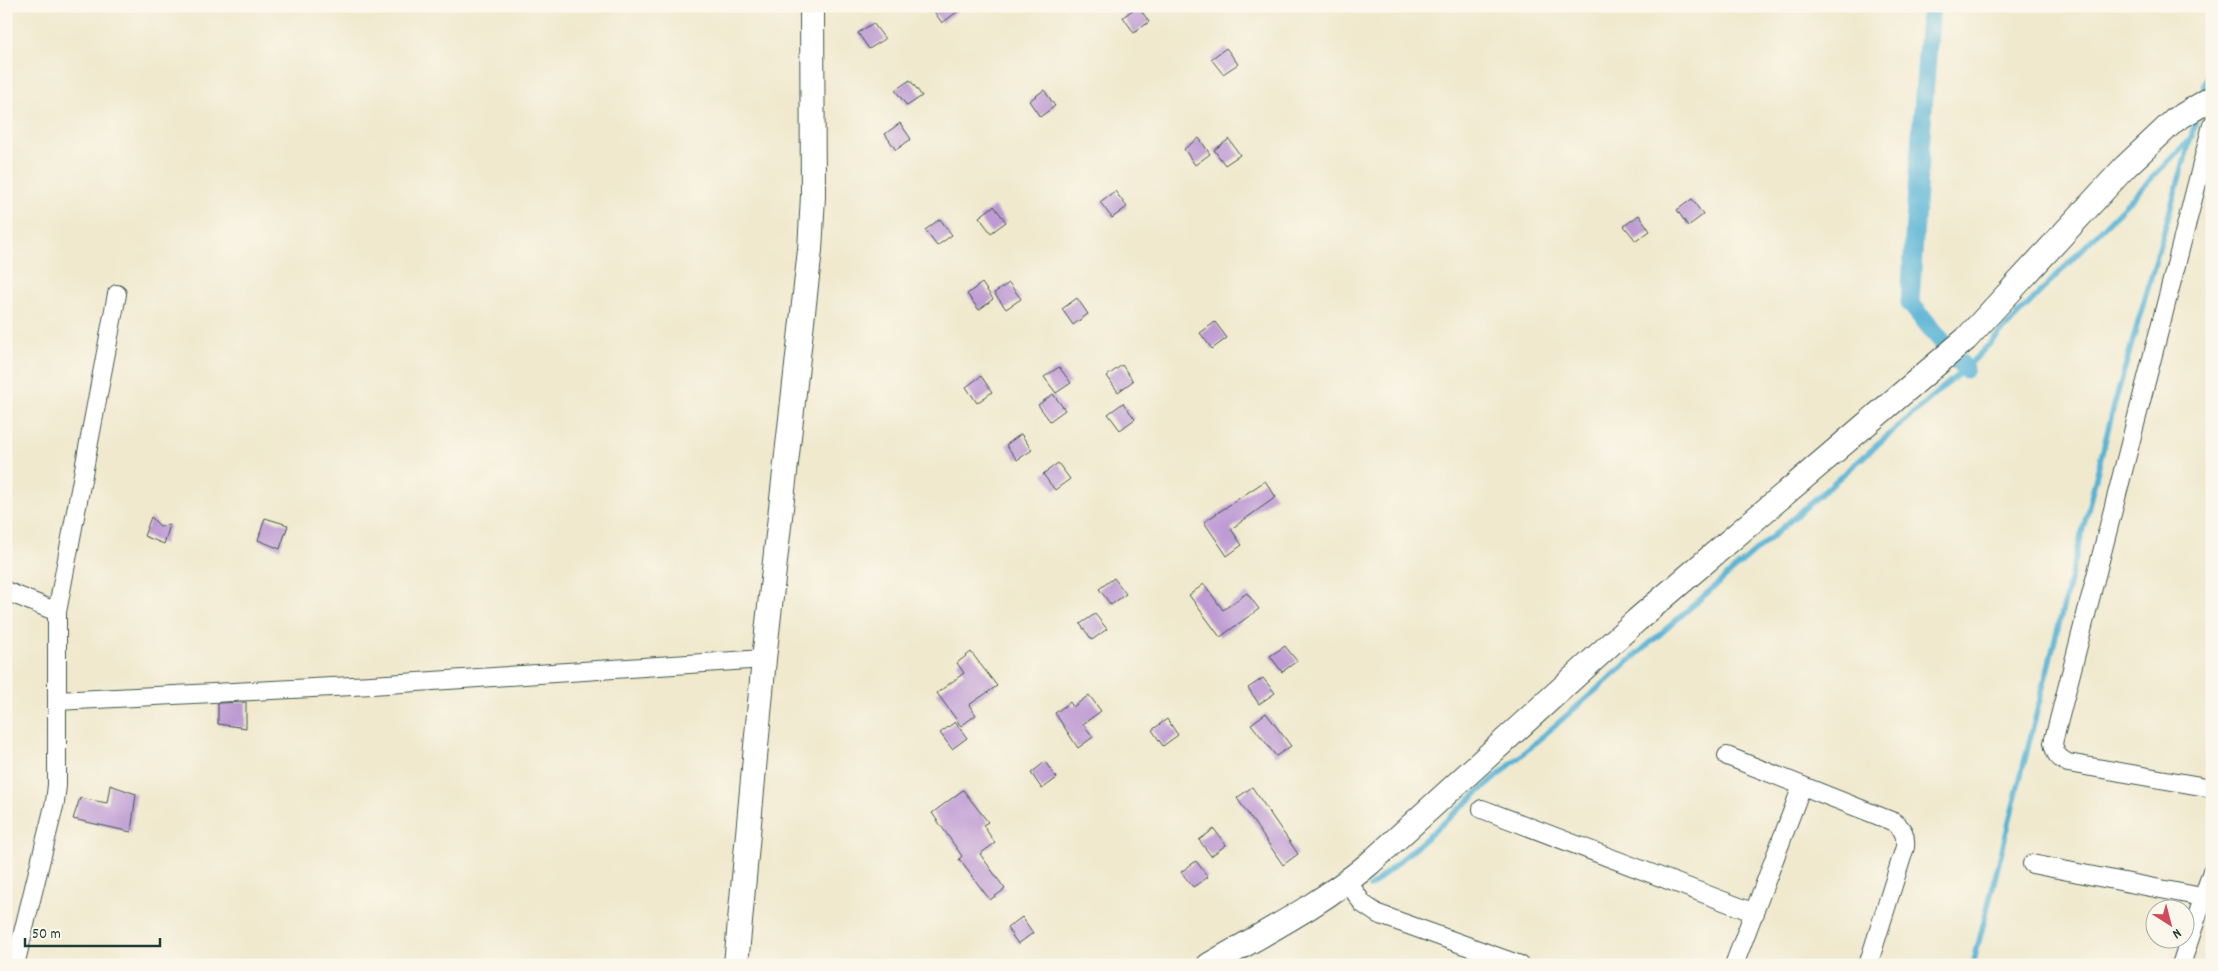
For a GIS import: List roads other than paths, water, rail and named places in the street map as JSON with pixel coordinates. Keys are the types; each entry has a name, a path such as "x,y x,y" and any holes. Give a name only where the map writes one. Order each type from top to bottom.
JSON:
{"main road":[{"path":"736,965 764,659 810,250 813,196 812,6"},
{"path":"1209,965 1315,903 1355,892 1637,620 1966,339 2125,168 2175,120 2212,98"}],"street":[{"path":"2212,125 2053,742 2054,751 2059,759 2068,763 2212,788"},
{"path":"15,965 55,802 57,612 117,294"},
{"path":"6,591 57,612"},
{"path":"56,701 372,685 764,659"},
{"path":"1727,756 1894,822 1901,828 1906,836 1905,847 1868,965"},
{"path":"1734,965 1802,786"},
{"path":"1482,809 1755,913"},
{"path":"2032,864 2207,898"},
{"path":"2181,965 2207,898 2212,871"},
{"path":"1355,892 1378,914 1520,965"}],"waterway":[{"path":"1931,6 1910,303 1965,369"},
{"path":"2202,95 2212,58"},
{"path":"1973,965 2114,406 2197,116"},
{"path":"1370,887 1970,364 2192,137"}]}
